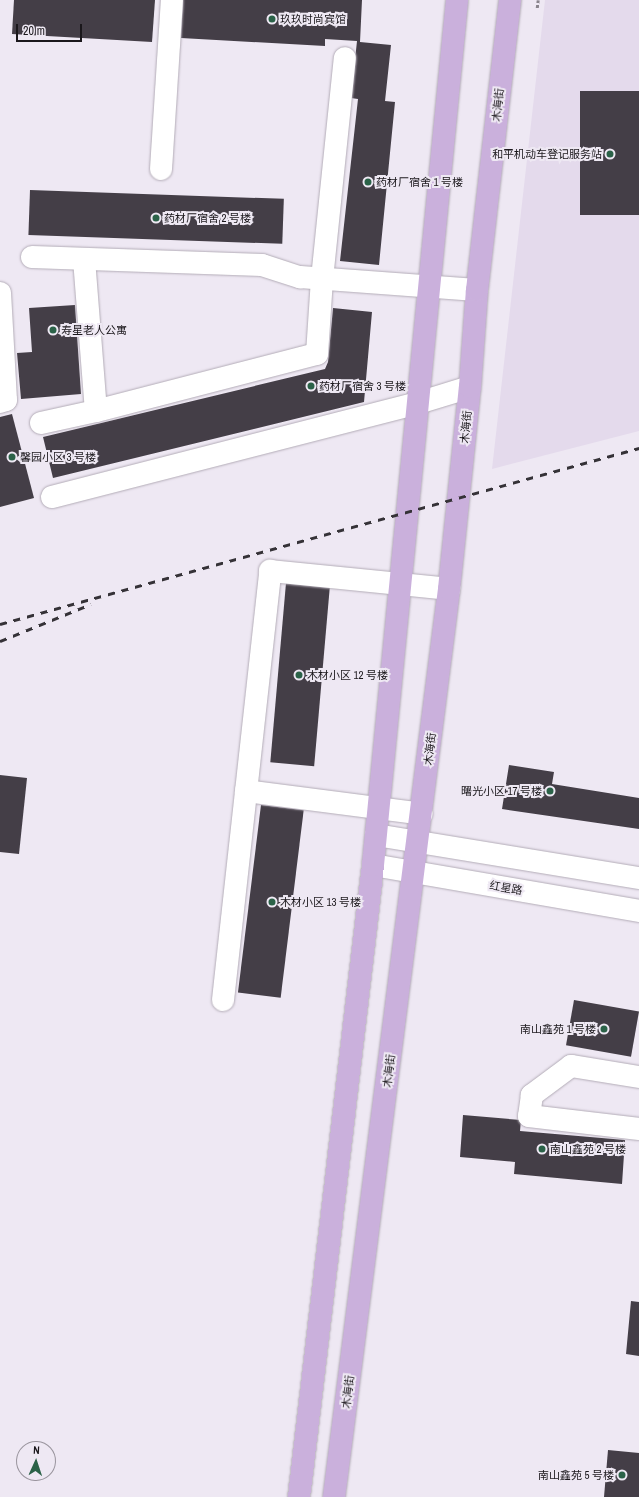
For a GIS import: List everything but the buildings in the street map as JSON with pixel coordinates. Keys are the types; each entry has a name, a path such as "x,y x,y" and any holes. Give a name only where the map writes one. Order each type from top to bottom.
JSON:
{"main road":[{"path":"299,1497 373,865 457,0"},
{"name":"木海街","path":"334,1497 422,814 449,589 470,387 477,290 510,0"}],"street":[{"path":"161,169 172,0"},
{"path":"41,423 96,411 317,354 322,279 345,58"},
{"path":"32,257 262,266 300,278 429,288 477,290"},
{"path":"84,259 96,411"},
{"path":"0,293 6,400 0,402"},
{"path":"52,497 418,403 470,387"},
{"path":"223,1000 270,571 449,589"},
{"path":"246,790 422,814"},
{"path":"376,835 639,878"},
{"name":"红星路","path":"373,865 639,911"},
{"path":"639,1076 571,1066 532,1095 529,1116 639,1129"}],"path":[{"path":"537,8 538,0"}],"shaded area":[{"path":"545,0 639,0 639,431 492,469"}],"railway":[{"path":"0,624 639,448"},
{"path":"0,641 91,604"}],"place":[{"name":"玖玖时尚宾馆","path":"272,19"},
{"name":"和平机动车登记服务站","path":"610,154"},
{"name":"药材厂宿舍 1 号楼","path":"368,182"},
{"name":"药材厂宿舍 2 号楼","path":"156,218"},
{"name":"寿星老人公寓","path":"53,330"},
{"name":"药材厂宿舍 3 号楼","path":"311,386"},
{"name":"馨园小区 3 号楼","path":"12,457"},
{"name":"木材小区 12 号楼","path":"299,675"},
{"name":"曙光小区 17 号楼","path":"550,791"},
{"name":"木材小区 13 号楼","path":"272,902"},
{"name":"南山鑫苑 1 号楼","path":"604,1029"},
{"name":"南山鑫苑 2 号楼","path":"542,1149"},
{"name":"南山鑫苑 5 号楼","path":"622,1475"}]}
